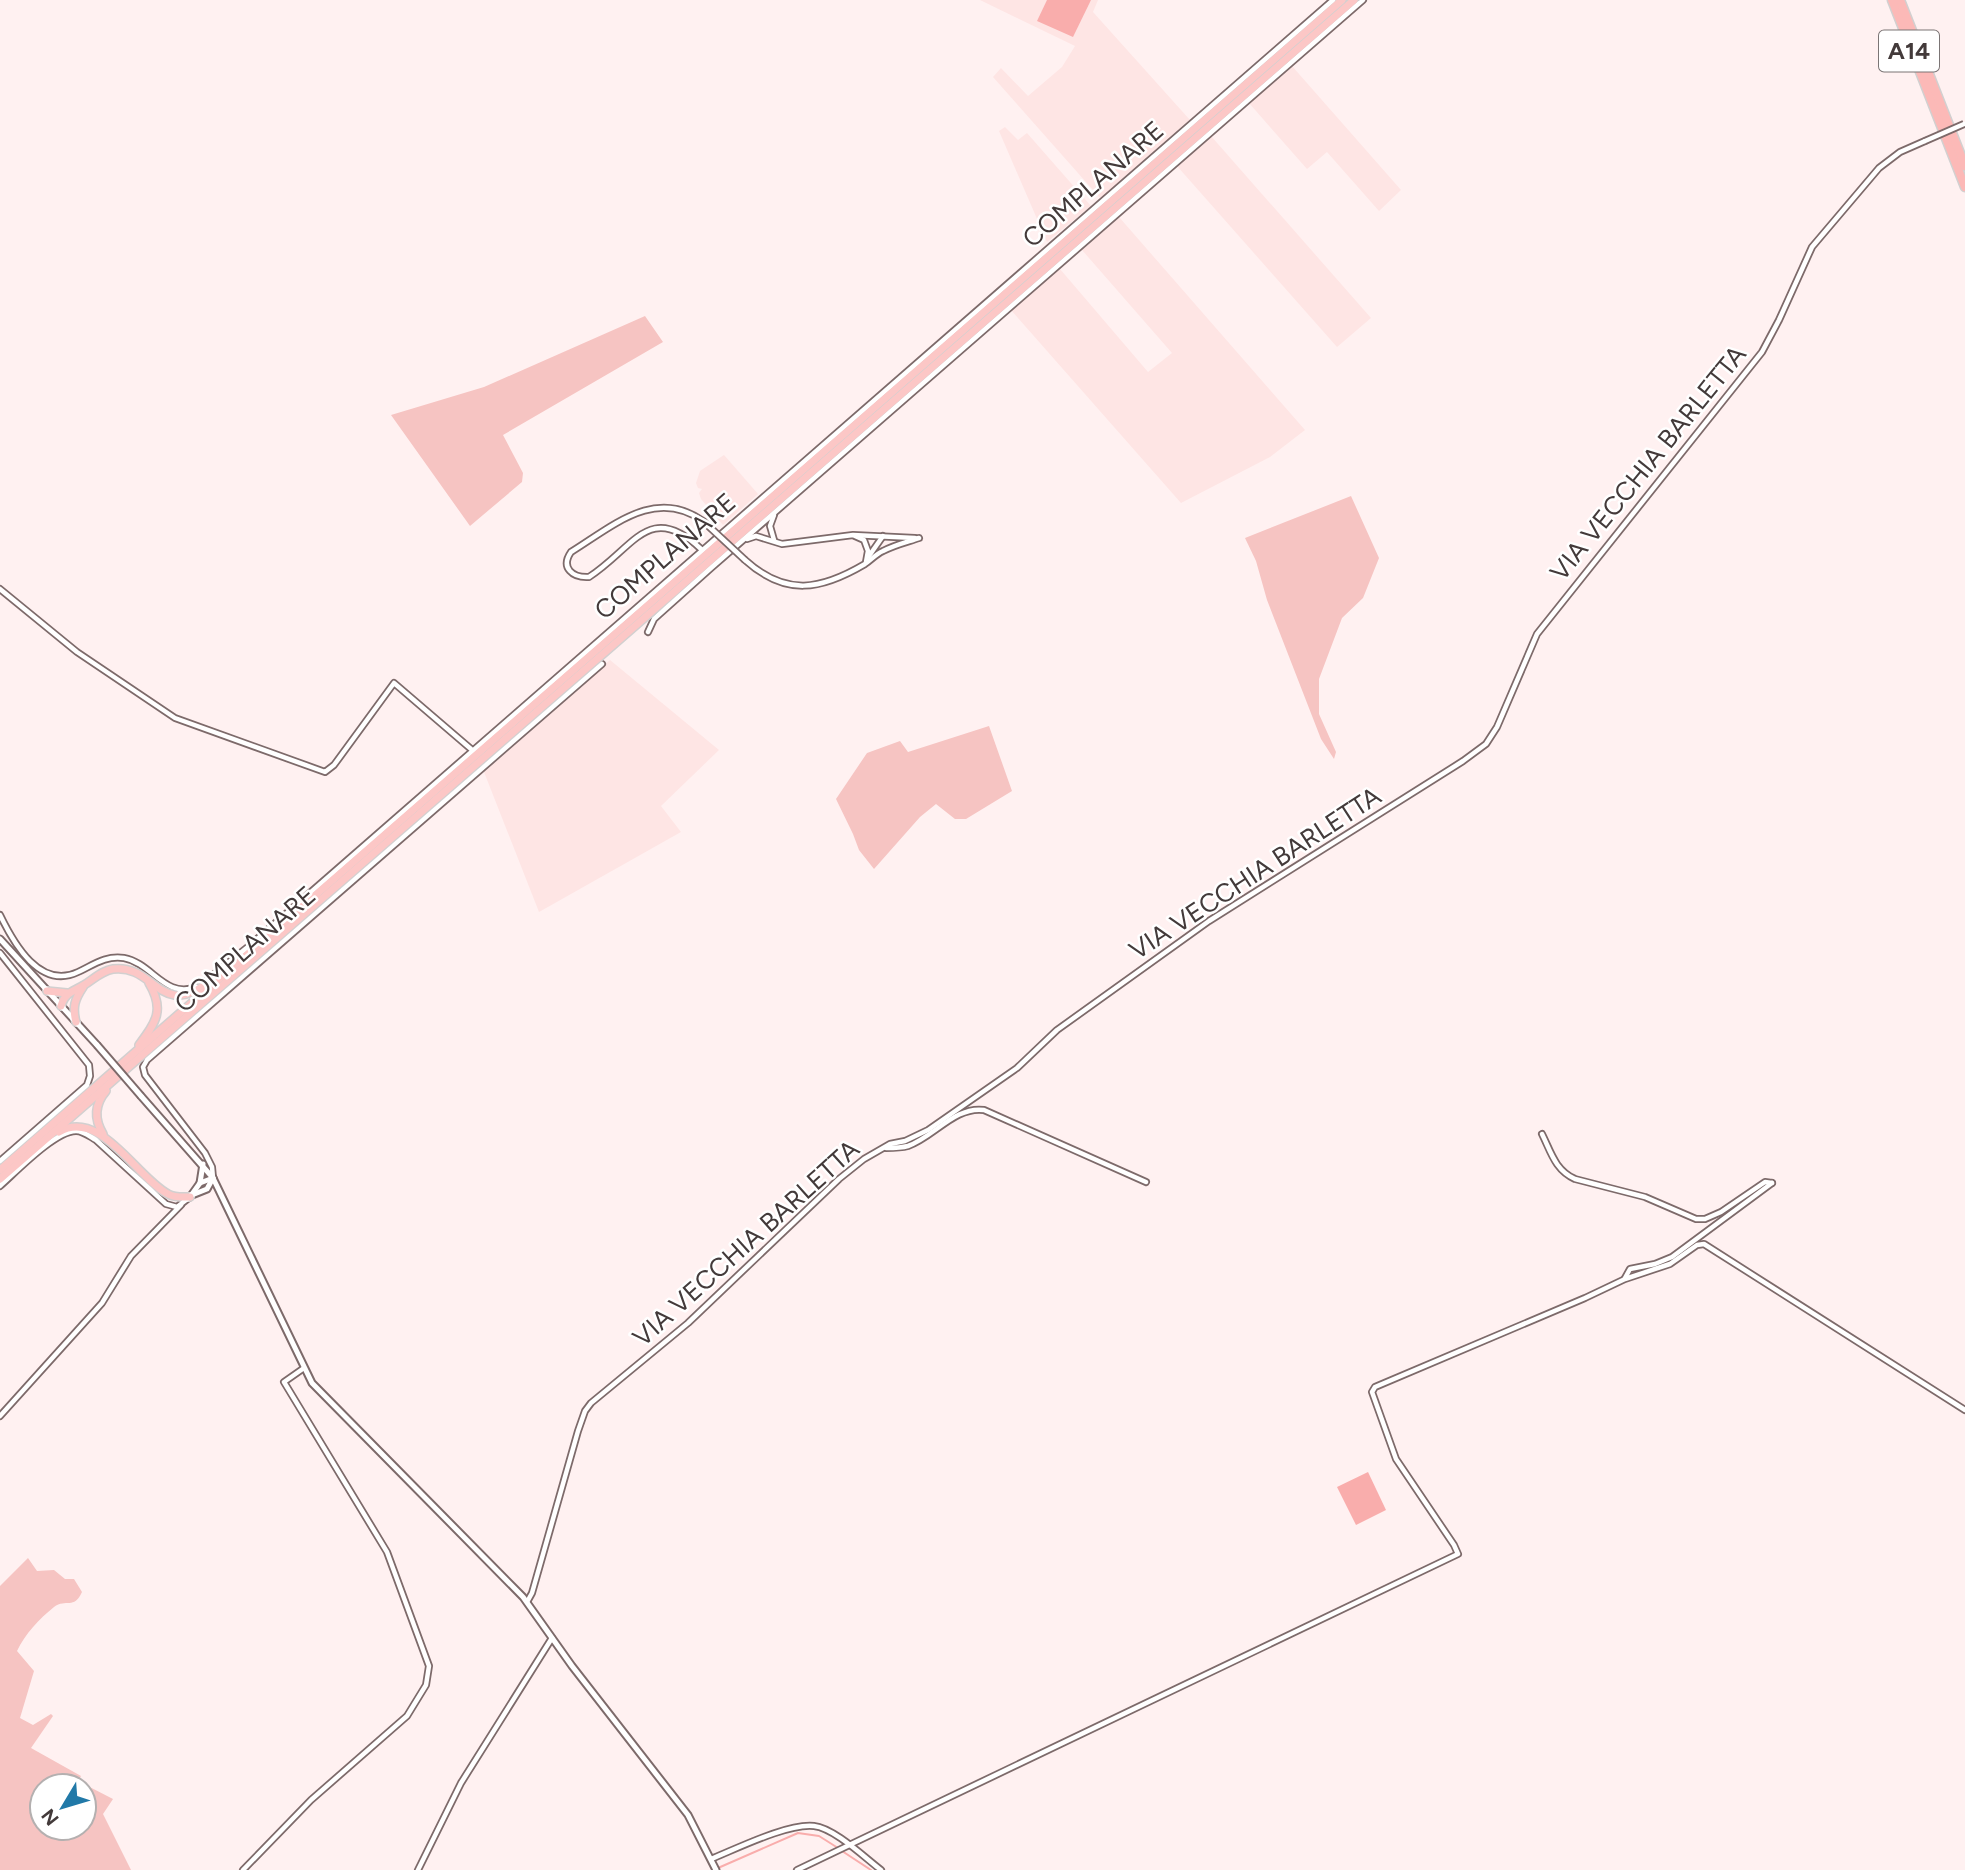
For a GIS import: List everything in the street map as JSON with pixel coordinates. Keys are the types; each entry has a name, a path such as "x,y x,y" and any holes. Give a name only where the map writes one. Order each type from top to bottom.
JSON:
{"highway":[{"path":"0,1170 1342,0"},
{"path":"0,1179 1353,0"},
{"name":"A14","path":"1886,0 1932,101"},
{"name":"A14","path":"1892,0 1965,187"},
{"name":"A14","path":"1900,0 1965,166"},
{"path":"61,1006 75,999 85,985 98,974 113,969 133,971 175,996 188,996 237,963"},
{"path":"133,1054 155,1023 158,1009 156,995 146,980"},
{"path":"47,990 67,993 85,985"},
{"path":"61,1006 67,993"},
{"path":"75,999 76,1022"},
{"path":"105,1138 95,1117 99,1102 124,1072"},
{"path":"32,1151 70,1127 89,1128 105,1138 159,1188 170,1195 191,1197"}],"street":[{"name":"COMPLANARE","path":"1,919 27,957 48,975 67,977 105,959 124,958 138,962 167,987 192,989 201,984 248,946 1333,0"},
{"name":"COMPLANARE","path":"648,632 654,620 742,541 1363,0"},
{"name":"VIA VECCHIA BARLETTA","path":"527,1602 532,1593 585,1411 591,1403 688,1323 839,1179 881,1149 928,1130 1017,1068 1057,1030 1209,921 1486,744 1497,727 1536,634 1762,352 1812,247 1880,168 1900,152 1965,124"},
{"path":"701,550 680,532 669,527 657,527 645,532 589,577 578,578 567,566 571,552 629,516 662,506 679,508 702,521 745,560 771,579 801,587 821,584 865,563 884,550 919,538 853,535 782,544 756,536 742,541"},
{"path":"775,513 770,526 775,541"},
{"path":"759,527 760,531 775,541"},
{"path":"853,535 864,540 868,551 865,563"},
{"path":"865,563 883,536"},
{"path":"883,536 886,542 884,550"},
{"path":"0,589 76,652 175,718 325,772 334,765 394,683 471,749"},
{"name":"COMPLANARE","path":"213,1178 212,1167 205,1153 145,1074 143,1068 147,1060 602,664"},
{"path":"0,939 203,1164 222,1194 304,1368 325,1398 527,1602 688,1815 713,1865 787,1829 815,1826 881,1870"},
{"path":"0,953 89,1065 90,1076 78,1093 0,1161"},
{"path":"881,1149 908,1146 958,1115 976,1109 984,1110 1146,1181"},
{"path":"0,1186 57,1137 76,1131 96,1140 166,1204 171,1207 181,1205"},
{"path":"1542,1134 1557,1167 1564,1174 1645,1197 1696,1219 1713,1217 1765,1182 1772,1183 1665,1261 1630,1269 1625,1279"},
{"path":"191,1197 200,1183 203,1164"},
{"path":"200,1183 213,1178"},
{"path":"0,1416 102,1303 131,1256 181,1205 207,1189 213,1178"},
{"path":"207,1189 222,1194"},
{"path":"797,1870 1458,1554 1396,1459 1372,1392 1374,1388 1382,1382 1574,1303 1625,1279 1663,1267 1697,1245 1704,1244 1965,1410"},
{"path":"243,1870 312,1800 407,1716 426,1685 429,1666 387,1552 284,1382 304,1368"},
{"path":"418,1870 461,1783 552,1638"}],"shaded area":[{"path":"980,0 1098,0 1093,12 1190,120 1101,199 993,77 1001,68 1028,96 1062,67 1075,46"},
{"path":"1047,0 1091,0 1073,37 1037,21"},
{"path":"1292,66 1401,190 1379,211 1327,152 1307,169 1249,103"},
{"path":"1005,127 1018,140 1027,133 1091,206 1047,242 999,131"},
{"path":"1211,136 1371,318 1337,347 1177,166"},
{"path":"1119,217 1305,430 1270,457 1181,503 1011,310 1060,269 1148,372 1172,353 1082,250"},
{"path":"645,316 663,342 503,435 523,473 522,482 470,526 391,415 484,387"},
{"path":"724,455 758,494 723,525 701,499 699,493 702,489 698,488 696,483 700,471"},
{"path":"1351,496 1379,558 1363,598 1342,618 1319,679 1319,714 1336,752 1334,759 1321,739 1267,600 1256,561 1245,538"},
{"path":"610,660 719,750 661,806 681,832 539,912 484,772"},
{"path":"989,726 1012,791 966,819 955,819 936,804 920,817 874,869 859,850 836,799 867,753 900,741 908,752"},
{"path":"1368,1472 1386,1510 1356,1525 1337,1487"},
{"path":"28,1558 37,1571 54,1570 65,1579 74,1579 82,1592 76,1601 54,1607 28,1633 17,1651 34,1671 20,1718 33,1725 51,1714 53,1716 31,1748 74,1772 28,1772 28,1842 98,1842 98,1791 113,1799 103,1814 131,1870 0,1870 0,1586"}],"waterway":[{"path":"718,1868 798,1833 819,1836 838,1848"},
{"path":"842,1851 871,1870"}]}
